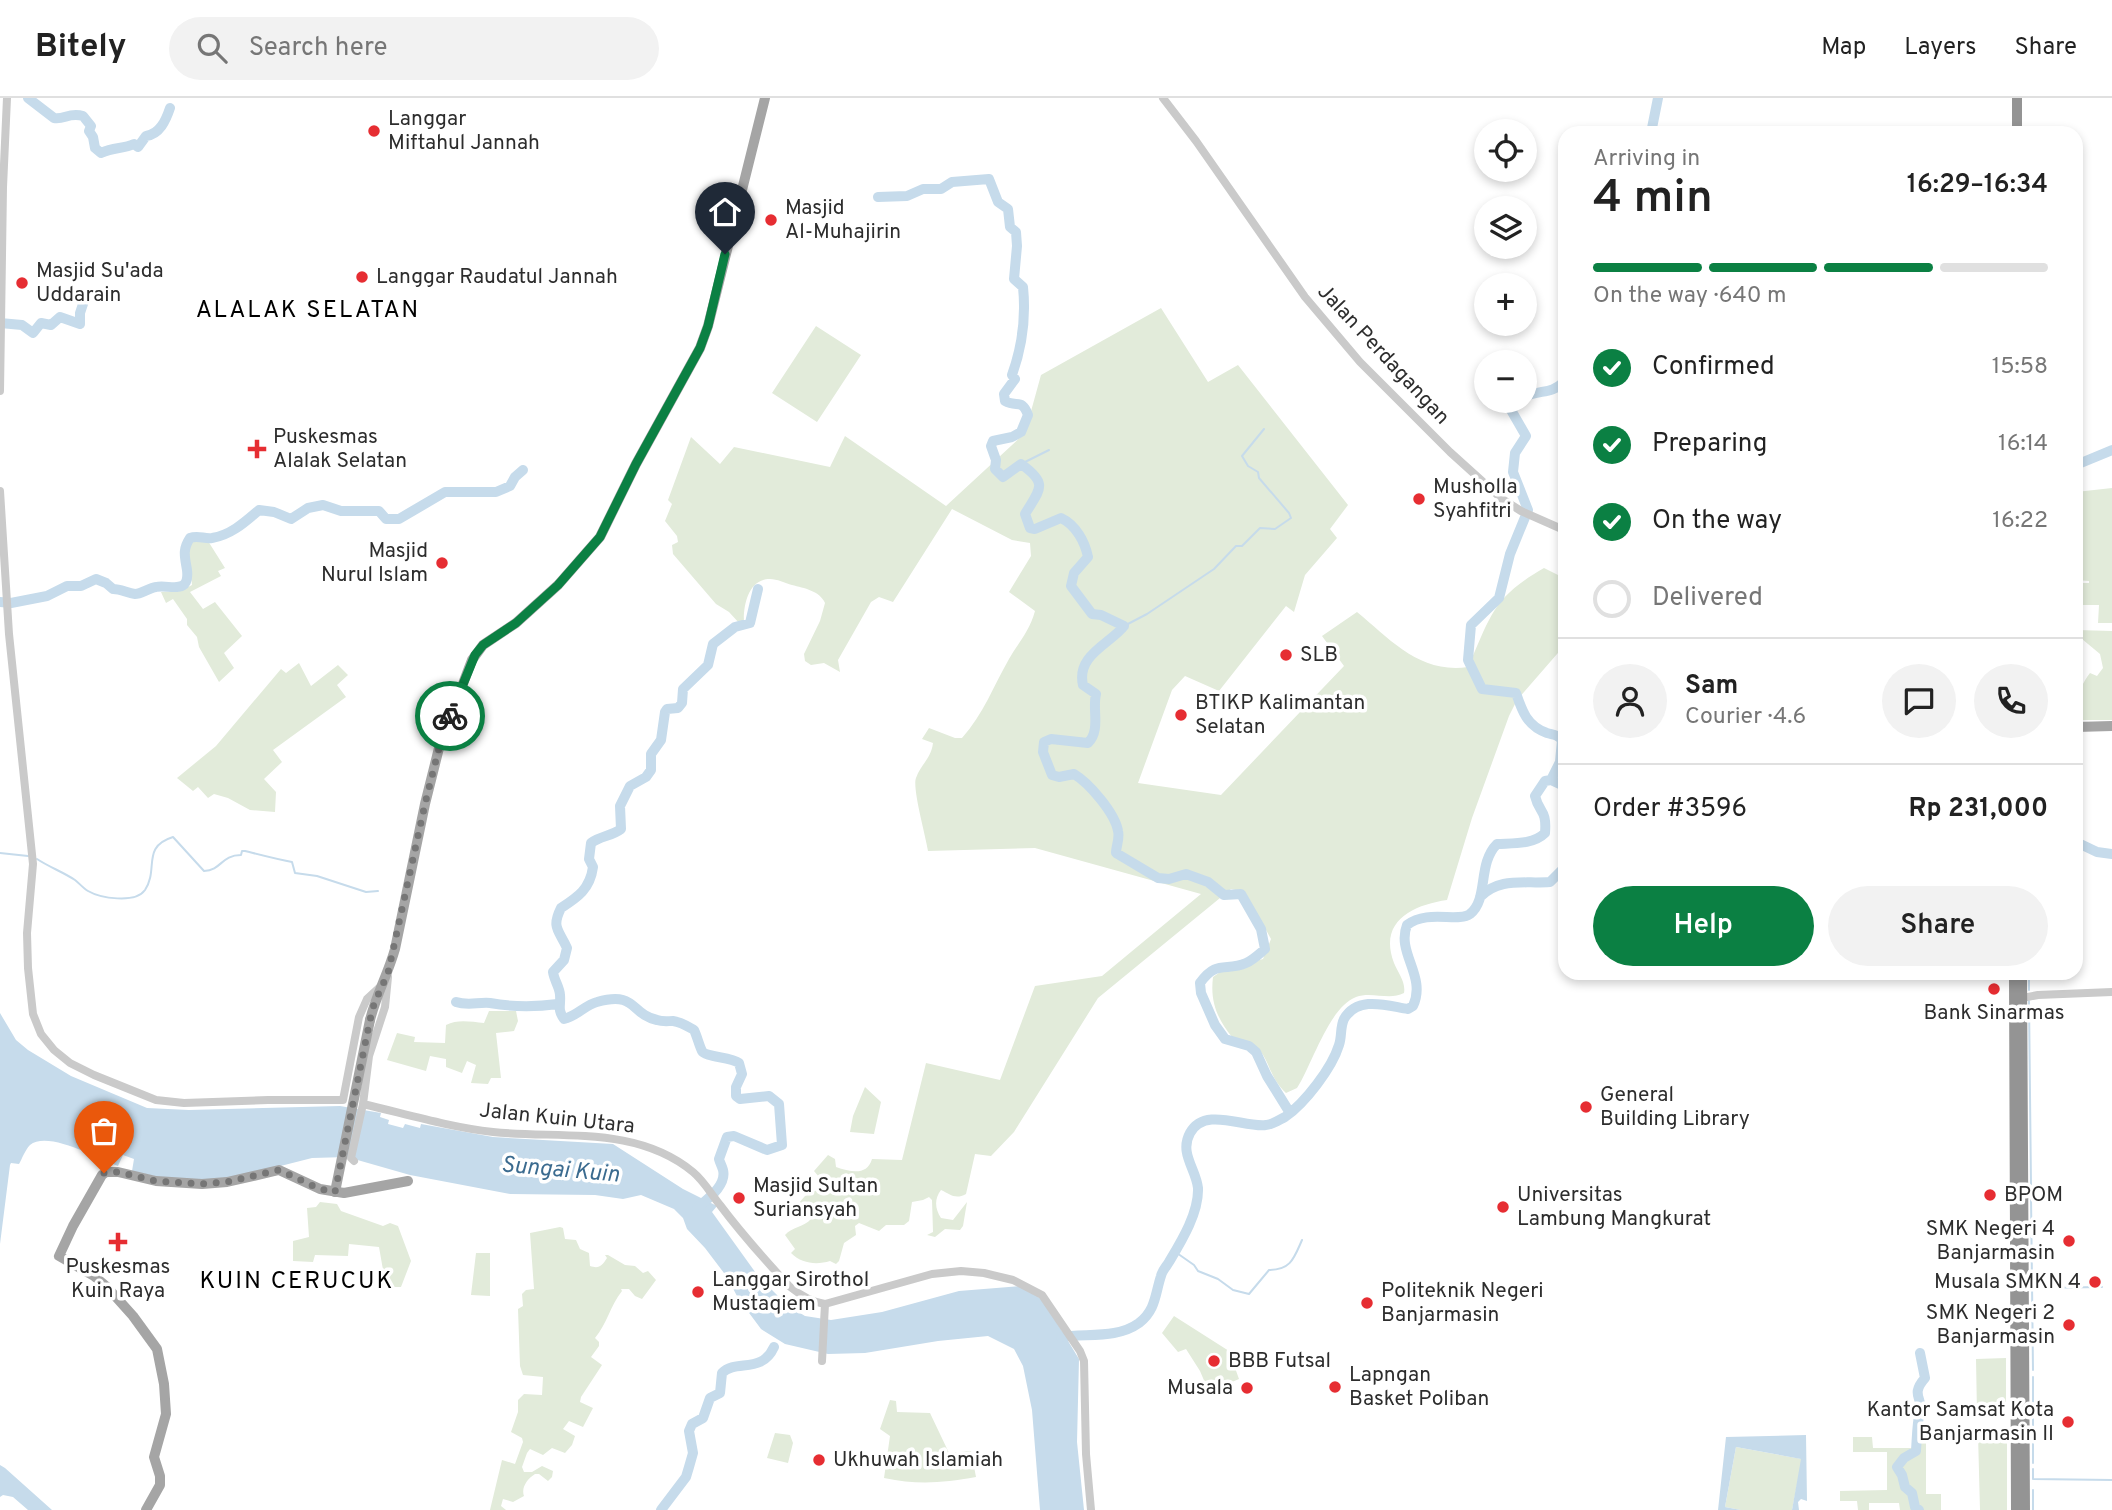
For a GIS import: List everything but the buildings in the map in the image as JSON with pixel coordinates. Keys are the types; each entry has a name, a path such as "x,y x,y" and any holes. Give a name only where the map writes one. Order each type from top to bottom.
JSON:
{"highway":[{"path":"2010,98 2010,126"},
{"path":"2017,98 2017,126"},
{"path":"2015,980 2018,998 2025,1510"},
{"path":"2018,998 2021,980"},
{"path":"2016,1510 2020,1150"}],"main road":[{"path":"335,1192 370,1020 388,973 440,744 472,660 483,645 516,623 558,585 600,537 636,464 700,348 708,326 765,98"},
{"path":"2083,727 2112,726"},
{"path":"146,1510 159,1485 160,1476 154,1457 166,1414 164,1384 157,1349 107,1287 94,1276 59,1256 102,1175 106,1172 118,1172 156,1181 189,1184 227,1182 279,1170 320,1189 335,1192 358,1192 408,1181"}],"street":[{"path":"0,391 2,187 7,98"},
{"name":"Jalan Perdagangan","path":"1163,98 1327,325 1388,391 1502,499 1521,511 1558,527"},
{"path":"0,491 8,610 33,864 27,933 32,1004 41,1034 63,1057 94,1075 163,1101 184,1103 343,1100 359,1017 367,999 381,986"},
{"path":"352,1160 363,1106 369,1056 385,1007 388,973"},
{"path":"2018,998 2112,992"},
{"name":"Jalan Kuin Utara","path":"363,1106 426,1121 493,1132 574,1135 639,1144 691,1171 706,1185 789,1286 811,1301 825,1306"},
{"path":"822,1358 825,1306 904,1280 961,1271 1013,1280 1034,1289 1049,1303 1084,1361 1086,1454 1091,1510"}],"green space":[{"path":"1161,308 1208,382 1238,365 1348,505 1330,529 1337,538 1305,575 1294,612 1286,606 1219,691 1185,676 1172,690 1138,783 1221,795 1344,666 1322,636 1357,612 1394,644 1421,660 1451,668 1468,667 1488,621 1503,599 1544,568 1558,575 1558,653 1517,700 1509,716 1472,818 1447,900 1411,911 1395,926 1390,948 1403,981 1404,993 1392,996 1362,995 1346,1003 1329,1024 1297,1088 1286,1093 1273,1076 1261,1052 1255,1046 1232,1037 1216,1009 1213,977 1223,970 1263,959 1271,939 1245,892 1231,889 1098,998 1014,1132 991,1156 975,1154 966,1194 956,1196 941,1190 936,1204 941,1218 953,1220 967,1202 960,1230 945,1229 935,1237 927,1235 933,1232 932,1200 929,1197 912,1202 909,1221 904,1225 886,1225 879,1231 859,1223 855,1226 856,1235 844,1243 836,1264 830,1261 805,1261 791,1253 795,1249 785,1235 811,1219 810,1214 798,1204 805,1196 823,1187 824,1183 814,1171 828,1155 835,1159 836,1167 853,1171 866,1168 872,1159 902,1160 926,1063 1000,1080 1035,986 1102,976 1201,894 1035,848 928,851 915,783 933,743 922,739 929,728 962,738 982,710 1027,630 1035,611 1009,592 1031,556 1030,543 1012,540 952,509 893,602 879,597 871,602 838,660 840,672 824,663 811,665 805,661 804,654 820,621 825,603 816,593 778,580 763,580 752,588 748,595 744,623 740,624 729,612 716,604 673,554 672,545 678,542 677,536 665,521 672,504 668,500 691,437 720,464 734,447 830,467 845,436 946,506 1025,433 1041,375"},
{"path":"816,326 861,355 817,422 772,393"},
{"path":"2112,488 2112,623 2098,623 2099,605 2083,605 2083,583 2089,581 2083,581 2083,491"},
{"path":"196,538 208,541 225,568 218,571 221,576 190,592 203,609 215,602 242,636 224,653 234,668 219,682 199,647 197,637 187,625 187,619 173,599 166,603 161,592 180,591 192,585 188,554"},
{"path":"2083,630 2112,631 2112,720 2083,720 2083,684 2090,673 2097,676 2103,668 2100,654 2083,640"},
{"path":"299,663 311,686 338,665 348,675 337,685 346,697 273,750 282,762 264,779 276,792 275,812 250,810 214,794 208,798 198,787 193,791 177,778 216,746 281,669 286,673"},
{"path":"489,1011 516,1011 518,1021 514,1031 496,1033 501,1078 491,1078 488,1084 471,1083 476,1065 467,1061 462,1073 446,1067 446,1059 430,1056 426,1071 387,1060 397,1033 415,1037 414,1042 445,1043 446,1025 460,1021 484,1023"},
{"path":"865,1087 881,1102 874,1134 850,1132 853,1116"},
{"path":"320,1202 337,1204 341,1211 383,1226 390,1223 398,1226 411,1261 401,1287 386,1287 379,1247 349,1244 348,1256 315,1255 313,1262 293,1261 293,1241 309,1237 307,1208 316,1207"},
{"path":"563,1228 565,1239 576,1240 580,1249 589,1253 590,1266 600,1266 607,1258 605,1255 608,1255 625,1265 635,1266 643,1273 648,1271 656,1280 642,1299 629,1289 621,1289 595,1338 599,1346 591,1357 602,1365 580,1402 593,1408 583,1427 569,1421 563,1429 575,1436 572,1445 565,1453 552,1448 543,1455 530,1449 527,1453 522,1467 524,1472 532,1472 542,1466 553,1471 552,1477 548,1481 535,1474 525,1484 524,1496 513,1502 503,1499 501,1506 506,1510 490,1510 502,1460 515,1464 523,1442 522,1438 511,1432 518,1412 518,1400 524,1394 542,1395 543,1377 523,1375 520,1366 518,1309 523,1306 522,1294 526,1290 534,1289 530,1233"},
{"path":"476,1253 490,1253 490,1296 471,1295"},
{"name":"BBB Futsal","path":"1174,1316 1229,1351 1239,1379 1209,1392 1186,1349 1178,1352 1162,1333"},
{"path":"2006,1358 2006,1406 1992,1414 1977,1414 1976,1359"},
{"path":"890,1400 896,1401 897,1412 930,1413 949,1453 971,1451 976,1477 930,1482 884,1478 890,1436 880,1429"},
{"path":"775,1433 790,1435 793,1443 788,1463 767,1458"},
{"path":"1978,1434 1992,1434 2007,1441 2007,1510 1980,1510"},
{"path":"1853,1437 1872,1437 1873,1448 1912,1448 1912,1437 1926,1437 1926,1494 1941,1494 1941,1510 1900,1510 1899,1503 1869,1503 1869,1510 1858,1510 1857,1501 1840,1501 1840,1491 1887,1490 1887,1452 1853,1452"},
{"path":"1736,1447 1802,1459 1792,1510 1741,1510 1725,1507"}],"water":[{"name":"Sungai Kuin","path":"0,1013 16,1040 28,1050 71,1076 147,1108 189,1110 340,1106 381,1113 380,1117 389,1120 388,1124 403,1128 405,1124 420,1128 421,1124 493,1137 613,1144 683,1189 717,1206 712,1212 758,1276 787,1305 805,1316 831,1320 882,1312 959,1291 1021,1286 1043,1300 1079,1359 1077,1442 1084,1510 1040,1510 1032,1410 1023,1366 1014,1349 988,1336 865,1353 828,1354 785,1344 761,1329 738,1298 727,1277 687,1229 683,1218 674,1209 641,1195 623,1199 595,1195 510,1194 410,1175 347,1157 312,1158 222,1181 172,1180 132,1171 134,1159 123,1155 118,1166 61,1143 38,1141 28,1147 19,1164 10,1165 0,1244"},
{"path":"1806,1435 1807,1501 1801,1499 1798,1502 1799,1510 1792,1510 1801,1459 1736,1447 1725,1507 1741,1510 1718,1510 1726,1437"},
{"path":"0,1465 52,1510 28,1510 13,1497 0,1497"}],"waterway":[{"path":"28,98 54,118 83,116 91,126 89,131 95,148 101,153 134,144 138,147 146,136 162,126 170,108"},
{"path":"1652,126 1658,98"},
{"path":"878,197 907,196 923,189 941,189 952,182 989,179 998,202 1008,209 1010,227 1016,232 1014,279 1023,287 1024,309 1021,342 1012,375 1015,379 1004,394 1005,401 1021,405 1028,415 1021,432 993,441 991,446 996,460 995,469 1003,477 1021,464 1036,477 1039,482 1038,492 1025,514 1030,528 1035,529 1061,518 1075,529 1088,557 1074,573 1071,586 1092,614 1101,615 1124,626 1096,651 1084,666 1083,685 1096,694 1092,738 1088,743 1051,739 1044,742 1043,752 1052,775 1059,777 1074,774 1094,791 1107,807 1119,836 1116,853 1158,878 1169,879 1186,874 1208,882 1224,895 1241,894 1261,929 1265,949 1246,963 1212,971 1200,983 1201,993 1215,1025 1225,1039 1249,1046 1256,1052 1290,1113"},
{"path":"0,323 22,325 33,333 41,323 51,325 60,317 80,324 80,313 86,295"},
{"path":"1537,393 1558,386"},
{"path":"1513,413 1526,436 1515,453 1513,472 1528,510 1510,554 1499,598 1471,625 1468,660 1482,689 1516,693 1530,722 1540,730 1558,737"},
{"path":"1124,626 1147,614 1214,569 1236,546 1242,546 1260,528 1275,529 1291,518 1259,478 1258,472 1248,466 1242,456 1264,429"},
{"path":"1021,464 1049,450"},
{"path":"2083,462 2112,450"},
{"path":"0,602 11,603 47,596 67,586 81,586 96,579 113,589 135,594 161,586 182,586 187,578 185,550 190,538 212,538 225,534 259,510 274,512 291,519 308,508 323,505 341,511 379,511 386,519 399,519 445,492 496,492 510,486 523,470"},
{"path":"697,1208 722,1182 723,1170 719,1159 727,1137 734,1136 767,1150 782,1145 779,1104 769,1096 740,1099 736,1096 736,1087 742,1074 739,1063 704,1053 694,1030 679,1022 648,1017 626,1001 610,999 597,1002 564,1019 560,1010 560,992 553,972 564,960 567,948 556,925 561,908 578,896 589,881 593,867 589,859 591,843 621,829 620,806 630,786 646,777 651,770 651,754 661,740 665,712 667,709 678,708 682,703 683,689 708,665 713,644 735,627 750,623 758,589"},
{"path":"1551,780 1558,766"},
{"path":"1551,780 1558,783"},
{"path":"1061,1337 1121,1331 1145,1318 1154,1301 1162,1272 1184,1236 1196,1207 1197,1181 1186,1147 1190,1133 1197,1125 1215,1119 1266,1125 1285,1117 1309,1094 1324,1074 1340,1042 1344,1019 1350,1012 1365,1004 1408,1009 1413,1006 1416,985 1405,945 1407,925 1424,918 1465,916 1476,908 1487,861 1497,844 1528,841 1545,833 1544,815 1535,796 1545,781 1551,780"},
{"path":"37,859 75,880 93,894 134,897 145,890 149,882 152,859 157,847 173,837 204,871 215,868 229,857 241,855 242,851 245,851 292,862 295,873 317,876 366,892 378,891"},
{"path":"2083,845 2097,852 2112,854"},
{"path":"0,853 28,856"},
{"path":"1480,897 1495,886 1521,882 1550,882 1558,874"},
{"path":"2029,980 2029,990"},
{"path":"2029,1001 2031,1186"},
{"path":"456,1002 524,1006 558,1004"},
{"path":"2031,1196 2033,1370"},
{"path":"1174,1251 1198,1271 1218,1279 1233,1290 1249,1294 1269,1270 1282,1268 1291,1262 1302,1240"},
{"path":"2033,1288 2102,1287"},
{"path":"661,1510 686,1477 693,1453 689,1431 692,1424 703,1418 710,1398 720,1393 722,1373 763,1360 774,1347"},
{"path":"1919,1510 1915,1507 1912,1493 1905,1487 1897,1467 1904,1458 1916,1451 1920,1406 1918,1388 1925,1378 1920,1353"},
{"path":"2033,1377 2033,1463"},
{"path":"2033,1469 2033,1479 2112,1480"},
{"path":"2033,1490 2033,1510"}],"way so far":[{"path":"104,1173 110,1171 156,1181 202,1184 227,1182 279,1170 320,1189 335,1192 370,1020 395,949 425,804 450,716"}],"place":[{"name":"Langgar Miftahul Jannah","path":"374,131"},
{"name":"Masjid Al-Muhajirin","path":"771,220"},
{"name":"Langgar Raudatul Jannah","path":"362,277"},
{"name":"Masjid Su'ada Uddarain","path":"22,283"},
{"name":"Puskesmas Alalak Selatan","path":"257,449"},
{"name":"Musholla Syahfitri","path":"1419,499"},
{"name":"Masjid Nurul Islam","path":"442,563"},
{"name":"SLB","path":"1286,655"},
{"name":"BTIKP Kalimantan Selatan","path":"1181,715"},
{"name":"Bank Sinarmas","path":"1994,989"},
{"name":"General Building Library","path":"1586,1107"},
{"name":"BPOM","path":"1990,1195"},
{"name":"Masjid Sultan Suriansyah","path":"739,1198"},
{"name":"Universitas Lambung Mangkurat","path":"1503,1207"},
{"name":"SMK Negeri 4 Banjarmasin","path":"2069,1241"},
{"name":"Puskesmas Kuin Raya","path":"118,1242"},
{"name":"Musala SMKN 4","path":"2095,1282"},
{"name":"Langgar Sirothol Mustaqiem","path":"698,1292"},
{"name":"Politeknik Negeri Banjarmasin","path":"1367,1303"},
{"name":"SMK Negeri 2 Banjarmasin","path":"2069,1325"},
{"name":"BBB Futsal","path":"1214,1361"},
{"name":"Lapngan Basket Poliban","path":"1335,1387"},
{"name":"Musala","path":"1247,1388"},
{"name":"Kantor Samsat Kota Banjarmasin II","path":"2068,1422"},
{"name":"Ukhuwah Islamiah","path":"819,1460"}],"district":[{"name":"ALALAK SELATAN","path":"308,311"},
{"name":"KUIN CERUCUK","path":"297,1282"}],"route":[{"path":"450,716 472,660 483,645 516,623 558,585 600,537 636,464 700,348 725,254"}]}
